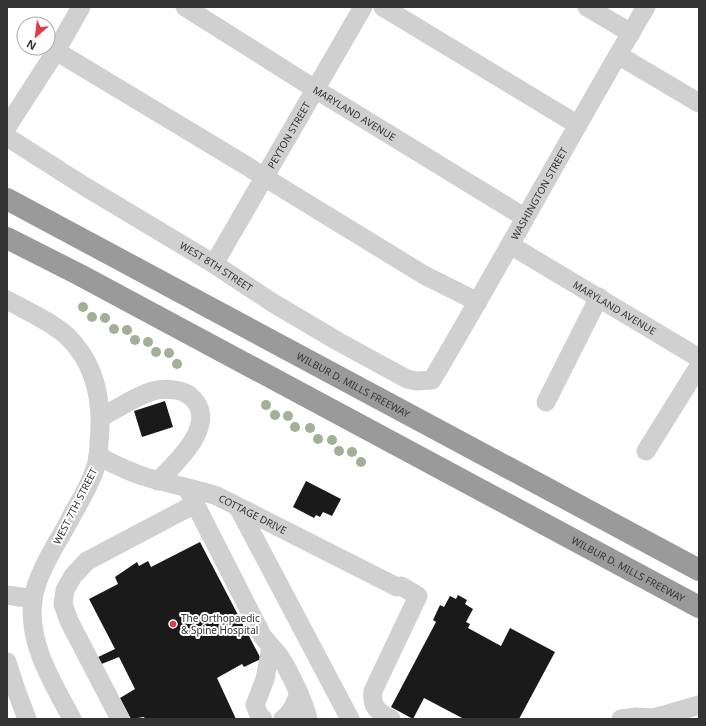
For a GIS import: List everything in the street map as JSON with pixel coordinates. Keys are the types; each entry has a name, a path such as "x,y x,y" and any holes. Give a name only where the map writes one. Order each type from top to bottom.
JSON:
{"highway":[{"path":"7,188 98,249"},
{"name":"WILBUR D. MILLS FREEWAY","path":"7,200 699,570"},
{"name":"WILBUR D. MILLS FREEWAY","path":"7,238 80,275 699,607"}],"street":[{"path":"81,7 56,51 424,275 478,302"},
{"name":"MARYLAND AVENUE","path":"185,7 524,218"},
{"name":"PEYTON STREET","path":"214,264 363,7"},
{"path":"383,7 578,125"},
{"path":"587,7 631,33"},
{"name":"WASHINGTON STREET","path":"432,380 646,7"},
{"path":"618,55 699,103"},
{"path":"7,127 53,56"},
{"name":"WEST 8TH STREET","path":"7,137 84,186 214,264 273,303 339,342 416,382 432,380"},
{"name":"MARYLAND AVENUE","path":"510,245 699,358"},
{"path":"546,402 599,298"},
{"name":"WEST 7TH STREET","path":"7,300 58,329 67,336 89,367 98,390 101,417 98,456 95,469 37,581 33,599 33,625 38,646 48,673 72,719"},
{"path":"646,452 699,366"},
{"path":"101,417 136,398 154,391 170,389 187,394 197,404 200,416 199,428 194,440 176,464 158,481"},
{"name":"COTTAGE DRIVE","path":"98,456 122,469 158,481 187,487 217,496 397,586 401,586 418,596 373,691 372,698 376,709 381,714 391,719"},
{"path":"187,487 263,638 280,657 299,693 307,711 308,719"},
{"path":"120,719 69,622 63,604 65,590 73,576 87,561 195,504"},
{"path":"238,507 350,719"},
{"path":"7,594 33,599"},
{"path":"264,719 259,715 255,705 265,679 272,647"},
{"path":"7,662 11,685 27,719"},
{"path":"283,719 294,706 299,693"},
{"path":"621,719 636,717 656,719 699,705"}],"building":[{"path":"165,401 173,427 142,437 134,411"},
{"path":"306,481 341,499 332,516 323,512 320,517 316,515 314,518 293,507"},
{"name":"The Orthopaedic & Spine Hospital","path":"200,542 261,659 244,667 242,664 217,678 236,719 145,719 144,717 131,719 120,698 135,689 119,657 99,665 96,658 115,649 89,599 118,584 115,577 137,562 139,566 148,561 151,567"},
{"path":"458,595 467,600 465,604 473,609 466,622 470,624 468,628 501,646 510,628 555,652 519,719 464,719 424,698 413,719 391,707 436,622 433,620 440,605 444,607 450,596 456,599"}],"place":[{"name":"The Orthopaedic & Spine Hospital","path":"173,624"}]}
